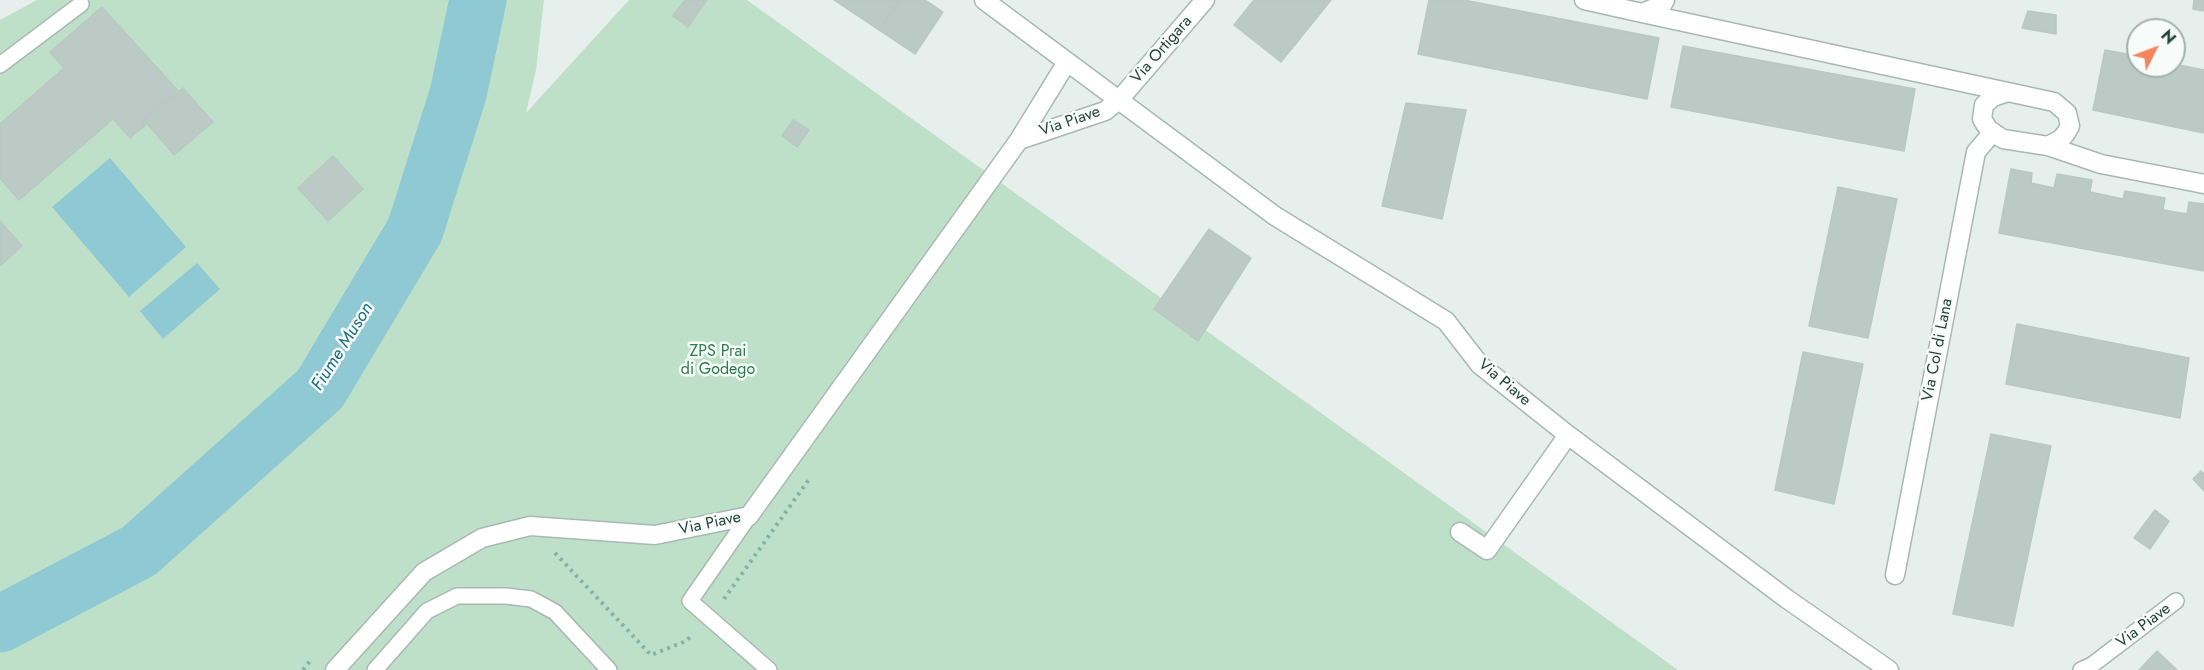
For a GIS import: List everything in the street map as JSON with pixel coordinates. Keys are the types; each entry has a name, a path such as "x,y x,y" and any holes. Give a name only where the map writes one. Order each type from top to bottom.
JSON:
{"street":[{"name":"Via Piave","path":"984,0 1275,216 1446,321 1480,365 1568,435 1787,599 1889,670"},
{"name":"Via Ortigara","path":"1119,100 1205,0"},
{"path":"1584,0 2054,102 2067,113 2070,126 2061,139 2048,146"},
{"path":"1642,14 1662,5 1665,0"},
{"path":"1675,0 1692,22"},
{"name":"Via Piave","path":"335,670 424,572 482,538 530,526 655,536 749,516 1016,144 1067,62"},
{"path":"1965,81 1984,105"},
{"path":"2006,93 1993,97 1984,105 1982,119 1993,132 2003,139 2048,146 2102,164 2204,184"},
{"name":"Via Piave","path":"1016,144 1055,126 1096,116 1119,100"},
{"name":"Via Col di Lana","path":"1895,574 1976,152 1993,132"},
{"path":"2066,133 2071,143 2102,164"},
{"path":"1460,532 1487,550 1568,435"}],"lane":[{"path":"0,64 81,4"},
{"path":"749,516 690,601 769,670"},
{"path":"375,670 427,611 457,596 506,596 531,599 555,612 609,670"},
{"name":"Via Piave","path":"2081,670 2091,665 2176,601"}],"path":[{"path":"549,547 632,634"}],"green space":[{"name":"ZPS Prai di Godego","path":"37,0 544,0 536,70 526,113 629,0 747,0 1678,670 0,670 0,20"}],"water":[{"path":"110,158 186,247 129,297 52,207"},
{"path":"197,263 220,289 163,339 140,311"}],"building":[{"path":"685,0 707,0 688,27 673,16"},
{"path":"834,0 900,0 879,30"},
{"path":"900,0 925,0 943,12 915,54 879,30"},
{"path":"1254,0 1331,0 1281,62 1234,25"},
{"path":"1429,0 1464,0 1659,38 1647,99 1418,54"},
{"path":"2194,0 2204,0 2204,11 2193,9"},
{"path":"102,7 179,92 142,121 146,125 130,138 113,119 19,200 0,178 0,124 64,68 50,52"},
{"path":"2028,11 2056,15 2056,34 2022,28"},
{"path":"1683,46 1915,89 1904,151 1671,107"},
{"path":"2105,50 2126,54 2126,78 2186,78 2186,66 2204,70 2204,133 2093,110"},
{"path":"183,88 213,122 174,155 147,123 142,121"},
{"path":"1406,103 1466,110 1442,219 1382,206"},
{"path":"793,120 809,130 797,147 782,136"},
{"path":"333,156 363,189 328,221 298,188"},
{"path":"2011,169 2032,173 2031,183 2054,188 2057,174 2092,180 2090,192 2123,199 2125,191 2165,198 2163,210 2187,214 2189,202 2204,204 2204,271 1999,233"},
{"path":"1838,187 1897,199 1868,338 1809,326"},
{"path":"0,221 22,246 0,266"},
{"path":"1209,229 1251,258 1198,341 1154,309"},
{"path":"2017,324 2189,358 2180,418 2006,384"},
{"path":"1803,352 1863,364 1834,504 1775,490"},
{"path":"1991,434 2051,446 2013,626 1953,614"},
{"path":"2201,471 2204,474 2204,491 2193,479"},
{"path":"2155,510 2169,521 2150,549 2134,538"},
{"path":"2157,651 2177,670 2139,670"}],"waterway":[{"name":"Fiume Muson","path":"0,624 139,551 320,389 415,230 458,94 478,0"}]}
